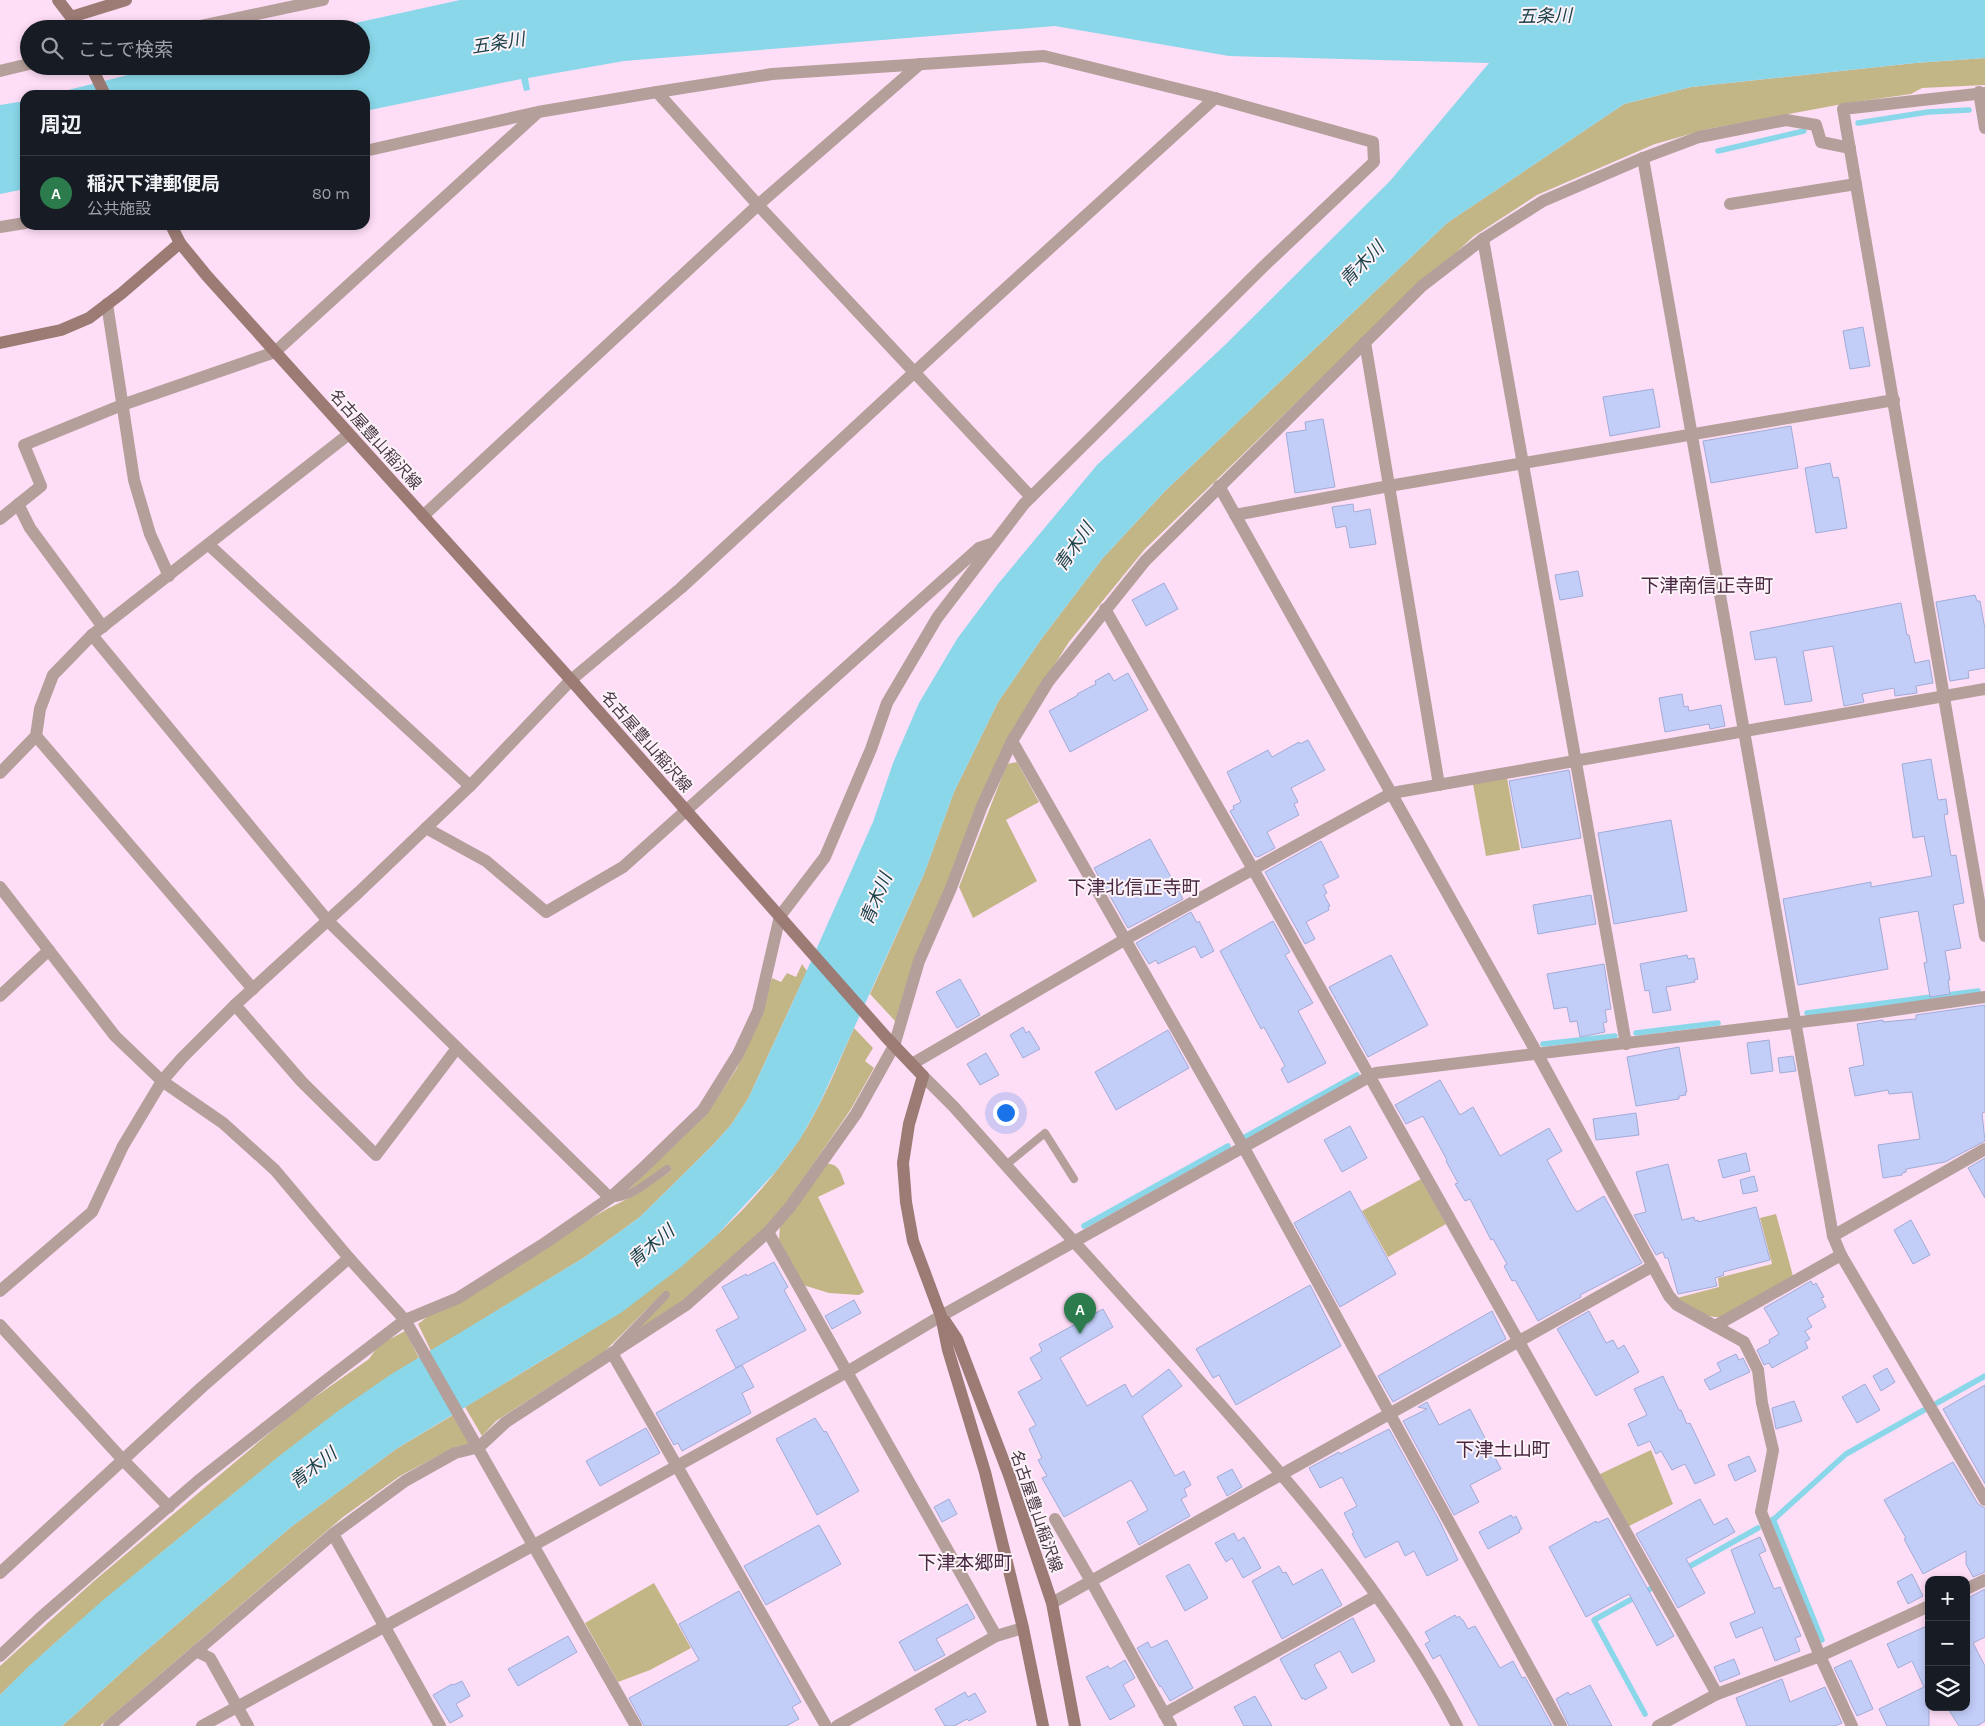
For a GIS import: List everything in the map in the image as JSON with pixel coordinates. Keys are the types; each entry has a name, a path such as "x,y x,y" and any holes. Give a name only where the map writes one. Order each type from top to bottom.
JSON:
{"main road":[{"path":"58,0 71,20"},
{"path":"80,20 126,0"},
{"path":"95,75 103,90"},
{"name":"名古屋豊山稲沢線","path":"174,230 180,243 207,276 571,680 890,1042 923,1076 909,1124 903,1163 906,1202 913,1241 941,1316 948,1350 984,1472 1023,1628 1043,1726"},
{"path":"0,343 62,330 89,318 180,243"},
{"name":"名古屋豊山稲沢線","path":"941,1316 957,1339 1009,1475 1052,1603 1075,1726"}],"street":[{"path":"229,20 323,0"},
{"path":"0,1656 40,1618 198,1481 407,1323 458,1298 545,1243 610,1198 703,1110 738,1054 758,1011 780,916 825,857 871,748 887,703 937,618 1031,497 1264,266 1374,162 1373,142 1215,98 1044,56 772,74 538,112 370,150"},
{"path":"423,516 758,204 920,64"},
{"path":"0,71 20,66"},
{"path":"657,92 758,204 1031,497"},
{"path":"1985,128 1982,92 1843,109 1985,936"},
{"path":"0,1292 92,1212 123,1146 162,1081 182,1058 470,786 571,680 681,588 1215,98"},
{"path":"0,518 41,486 24,445 122,406 275,352 538,112"},
{"path":"109,1726 334,1534 405,1481 477,1443 506,1422 686,1305 768,1232 790,1207 856,1114 890,1042 982,806 1012,741 1048,682 1105,608 1145,561 1422,286 1483,239 1543,201 1643,158 1699,137 1786,120 1816,125 1821,142 1850,148"},
{"path":"1643,158 1833,1236 1841,1254 1985,1500"},
{"path":"1730,204 1856,184"},
{"path":"0,227 20,223"},
{"path":"1483,239 1626,1044"},
{"path":"107,304 134,480 150,534 169,576"},
{"path":"1365,342 1439,785"},
{"path":"1235,514 1894,400"},
{"path":"0,773 36,736 40,709 53,675 98,631 349,434"},
{"path":"1219,486 1538,1055 1669,1296 1677,1305 1744,1342 1758,1370 1762,1403 1773,1450 1761,1512 1820,1656 1852,1726"},
{"path":"18,504 30,528 98,631 328,921 610,1198"},
{"path":"426,828 486,861 546,912 623,867 979,548 994,543"},
{"path":"209,545 470,786"},
{"path":"1105,608 1254,869 1716,1694"},
{"path":"912,1064 1124,940 1392,793 1985,689"},
{"path":"36,736 253,989"},
{"path":"1012,741 1244,1148 1561,1726"},
{"path":"0,887 115,1036 162,1081 223,1122 275,1170 407,1323 477,1443 636,1726"},
{"path":"0,996 50,950"},
{"path":"202,1726 847,1372 941,1316 1376,1074 1626,1044 1985,997"},
{"path":"236,1006 302,1082 376,1156 457,1048"},
{"path":"923,1076 954,1107 1283,1474 1376,1596 1438,1690 1457,1726"},
{"path":"1833,1236 1985,1149"},
{"path":"768,1232 996,1636"},
{"path":"1715,1326 1841,1254"},
{"path":"0,1573 201,1388 349,1258"},
{"path":"1052,1603 1652,1266"},
{"path":"0,1324 122,1460 169,1507"},
{"path":"612,1353 826,1726"},
{"path":"1054,1519 1091,1581 1171,1726"},
{"path":"334,1534 440,1726"},
{"path":"1970,1587 1985,1580"},
{"path":"1164,1714 1376,1596"},
{"path":"1658,1726 1716,1694 1820,1656 1925,1608"},
{"path":"837,1726 996,1636 1023,1628"},
{"path":"196,1651 210,1658 248,1726"}],"lane":[{"path":"1006,1165 1045,1133 1074,1179"},
{"path":"610,1198 620,1198 633,1192 667,1169"},
{"path":"612,1353 624,1336 666,1295"}],"shaded area":[{"path":"1985,58 1985,85 1922,88 1911,94 1848,103 1708,129 1655,144 1537,195 1474,236 1362,339 1145,549 1069,642 1010,735 896,1022 870,994 924,874 954,792 998,702 1042,638 1102,559 1165,491 1447,223 1624,104 1691,87 1915,63"},
{"path":"1017,762 1039,802 1006,820 1037,881 973,918 959,887 1007,764"},
{"path":"1507,778 1520,850 1486,856 1473,784"},
{"path":"802,964 807,971 748,1099 731,1125 712,1146 640,1217 585,1257 431,1351 418,1324 439,1308 607,1209 637,1194 671,1171 667,1165 634,1189 626,1192 706,1115 737,1068 759,1021 772,978 781,982 787,973 796,977"},
{"path":"854,1028 873,1048 865,1061 874,1068 851,1109 788,1201 762,1230 682,1301 627,1337 670,1296 664,1292 605,1351 496,1421 482,1436 465,1407 558,1351 647,1291 690,1259 729,1223 766,1184 799,1140 815,1113"},
{"path":"827,1164 837,1167 845,1184 818,1197 864,1292 859,1295 829,1293 803,1285 779,1240 780,1226"},
{"path":"1421,1179 1446,1224 1388,1257 1362,1211"},
{"path":"1776,1214 1793,1276 1722,1317 1698,1312 1677,1298 1719,1287 1718,1278 1772,1264 1760,1218"},
{"path":"405,1331 419,1358 334,1415 253,1478 98,1605 0,1695 0,1666 94,1581 298,1409 369,1359 379,1345"},
{"path":"453,1415 469,1444 455,1447 400,1476 343,1517 100,1726 62,1726 141,1655 291,1527 396,1449"},
{"path":"1651,1450 1673,1504 1629,1526 1600,1474"},
{"path":"654,1583 691,1648 650,1670 618,1682 585,1623"}],"water":[{"path":"460,0 1985,0 1985,58 1915,63 1691,87 1624,104 1447,223 1165,491 1102,559 1042,638 998,702 954,792 924,874 819,1105 800,1139 777,1170 717,1235 681,1267 622,1312 396,1449 291,1527 141,1655 62,1726 0,1726 0,1695 28,1667 102,1601 278,1457 338,1411 390,1375 585,1257 640,1217 731,1125 748,1099 873,822 893,763 919,703 957,639 998,584 1097,465 1226,344 1390,181 1489,63 1229,56 1055,26 624,61 528,78 530,90 524,91 521,79 370,110 370,90 68,90 128,75 370,75 369,20"},
{"path":"20,102 20,190 0,194 0,105"}],"building":[{"path":"1863,327 1870,366 1850,369 1843,331"},
{"path":"1653,389 1660,427 1610,436 1603,397"},
{"path":"1323,419 1335,487 1295,493 1286,433 1306,430 1305,422"},
{"path":"1791,426 1798,468 1711,483 1703,441"},
{"path":"1830,463 1833,478 1838,477 1839,479 1847,528 1816,533 1805,468"},
{"path":"1353,504 1354,512 1370,509 1376,544 1350,548 1346,526 1336,528 1332,507"},
{"path":"1578,571 1583,596 1560,600 1555,575"},
{"path":"1164,583 1178,609 1146,626 1132,600"},
{"path":"1975,595 1977,601 1980,601 1985,629 1985,668 1968,671 1969,678 1950,681 1936,602"},
{"path":"1901,603 1915,663 1929,660 1933,683 1916,686 1917,693 1895,696 1894,688 1862,694 1864,702 1844,706 1833,646 1803,651 1812,701 1785,705 1776,657 1755,660 1750,632"},
{"path":"1109,673 1114,681 1128,673 1148,710 1070,752 1049,711 1096,684 1095,681"},
{"path":"1682,694 1684,707 1688,706 1689,711 1721,705 1725,726 1710,729 1709,724 1665,732 1659,698"},
{"path":"1308,740 1325,770 1291,788 1298,802 1294,804 1299,815 1267,832 1275,848 1258,857 1255,856 1230,811 1234,809 1233,806 1241,802 1227,772 1268,750 1272,757 1299,742 1300,744"},
{"path":"1931,759 1938,800 1946,799 1948,814 1944,815 1951,856 1956,855 1964,903 1953,905 1961,948 1945,951 1950,980 1948,980 1950,994 1930,997 1924,963 1927,962 1918,911 1879,918 1888,969 1798,985 1783,899 1871,882 1871,887 1932,876 1924,836 1913,838 1902,764"},
{"path":"1569,770 1581,838 1522,848 1509,781"},
{"path":"1671,820 1687,911 1614,924 1598,833"},
{"path":"1150,839 1183,899 1128,928 1094,868"},
{"path":"1321,841 1339,877 1323,885 1327,893 1324,895 1330,906 1328,907 1329,910 1306,922 1315,939 1305,944 1265,872"},
{"path":"1591,895 1596,924 1538,934 1533,905"},
{"path":"1191,912 1197,923 1199,921 1214,951 1201,958 1195,946 1158,964 1156,960 1149,964 1136,943"},
{"path":"1273,921 1290,952 1285,955 1313,1003 1298,1011 1326,1063 1288,1083 1281,1069 1285,1066 1264,1027 1261,1029 1220,951"},
{"path":"1391,955 1428,1025 1368,1057 1329,987"},
{"path":"1687,955 1688,959 1694,958 1698,979 1694,980 1695,982 1666,987 1671,1010 1653,1013 1649,990 1645,991 1640,964"},
{"path":"1604,964 1611,1009 1605,1010 1607,1022 1603,1023 1605,1032 1580,1037 1577,1021 1570,1022 1567,1007 1554,1009 1547,974"},
{"path":"960,979 980,1015 957,1028 936,992"},
{"path":"1985,1005 1985,1112 1982,1113 1985,1141 1945,1162 1906,1169 1906,1172 1902,1173 1902,1175 1883,1178 1878,1145 1920,1139 1912,1092 1889,1094 1888,1090 1855,1096 1849,1068 1864,1065 1857,1024 1883,1020 1883,1022 1916,1019 1916,1015"},
{"path":"1023,1027 1026,1033 1029,1031 1040,1049 1023,1058 1010,1035"},
{"path":"1168,1030 1189,1068 1116,1110 1095,1072"},
{"path":"1769,1040 1773,1071 1751,1074 1747,1043"},
{"path":"1679,1047 1686,1095 1679,1096 1679,1099 1636,1106 1627,1057"},
{"path":"986,1053 999,1075 980,1085 967,1064"},
{"path":"1793,1056 1796,1071 1780,1073 1778,1058"},
{"path":"1440,1080 1460,1115 1473,1107 1500,1156 1549,1128 1562,1151 1547,1160 1572,1205 1577,1212 1604,1196 1642,1263 1580,1295 1581,1297 1538,1321 1515,1280 1512,1281 1504,1266 1507,1264 1493,1239 1491,1240 1470,1199 1465,1201 1455,1184 1458,1183 1423,1116 1406,1124 1395,1105"},
{"path":"1636,1113 1639,1135 1596,1140 1593,1119"},
{"path":"1350,1126 1367,1158 1342,1172 1324,1140"},
{"path":"1746,1153 1750,1171 1723,1178 1718,1160"},
{"path":"1985,1158 1985,1198 1968,1168"},
{"path":"1668,1164 1682,1220 1694,1217 1695,1221 1698,1220 1698,1222 1756,1207 1770,1260 1723,1272 1724,1275 1715,1278 1717,1286 1678,1294 1668,1258 1665,1258 1663,1252 1656,1255 1634,1215 1646,1212 1636,1172"},
{"path":"1754,1176 1758,1191 1743,1194 1740,1180"},
{"path":"1350,1191 1396,1274 1340,1307 1294,1223"},
{"path":"1911,1220 1930,1255 1913,1264 1894,1230"},
{"path":"774,1262 788,1287 784,1290 806,1330 736,1368 716,1330 739,1318 722,1287"},
{"path":"1811,1281 1813,1285 1816,1283 1824,1297 1821,1298 1826,1307 1807,1318 1812,1327 1805,1331 1810,1339 1805,1342 1808,1348 1772,1368 1769,1363 1764,1365 1757,1350 1770,1343 1769,1340 1779,1334 1764,1308"},
{"path":"1310,1285 1341,1346 1236,1405 1219,1375 1213,1378 1196,1349"},
{"path":"854,1300 861,1313 832,1329 825,1316"},
{"path":"1103,1309 1113,1327 1060,1358 1087,1406 1125,1384 1132,1397 1169,1369 1182,1386 1142,1416 1175,1476 1184,1471 1191,1485 1184,1489 1187,1496 1181,1499 1190,1516 1139,1545 1127,1522 1148,1510 1131,1480 1064,1517 1042,1478 1047,1476 1038,1460 1042,1458 1029,1429 1036,1425 1018,1392 1042,1379 1030,1358 1042,1351 1039,1344"},
{"path":"1492,1311 1506,1339 1393,1402 1378,1376"},
{"path":"1589,1311 1606,1343 1613,1340 1618,1349 1624,1345 1639,1372 1596,1396 1557,1329"},
{"path":"1736,1354 1739,1360 1743,1358 1750,1372 1710,1390 1704,1380 1721,1371 1717,1363"},
{"path":"742,1365 754,1387 742,1393 751,1413 682,1451 678,1443 674,1445 656,1413"},
{"path":"1887,1368 1895,1382 1881,1391 1873,1376"},
{"path":"1663,1376 1687,1424 1690,1423 1715,1475 1695,1484 1685,1464 1672,1470 1661,1451 1656,1454 1650,1441 1638,1446 1628,1424 1647,1415 1634,1389"},
{"path":"1865,1384 1880,1410 1857,1423 1842,1397"},
{"path":"1985,1385 1985,1484 1943,1409"},
{"path":"1794,1401 1802,1421 1776,1429 1772,1408"},
{"path":"1427,1402 1439,1425 1470,1409 1501,1469 1470,1485 1479,1502 1454,1515 1403,1421 1427,1409 1418,1407"},
{"path":"815,1418 824,1432 826,1431 859,1491 817,1515 776,1439"},
{"path":"646,1428 660,1453 600,1486 586,1461"},
{"path":"1389,1429 1440,1522 1458,1560 1427,1576 1414,1551 1405,1556 1398,1541 1365,1558 1352,1534 1354,1533 1344,1513 1357,1506 1342,1477 1320,1488 1309,1468"},
{"path":"1749,1456 1756,1471 1735,1481 1728,1465"},
{"path":"1953,1462 1978,1504 1985,1508 1985,1572 1973,1577 1966,1564 1966,1551 1923,1574 1904,1539 1906,1538 1884,1500"},
{"path":"1232,1469 1242,1487 1227,1496 1217,1477"},
{"path":"949,1499 957,1514 942,1522 934,1507"},
{"path":"1700,1499 1714,1525 1727,1518 1735,1532 1686,1559 1705,1593 1678,1608 1636,1534"},
{"path":"1511,1515 1513,1518 1516,1516 1522,1529 1519,1530 1520,1532 1488,1549 1479,1532"},
{"path":"1608,1518 1674,1636 1657,1646 1629,1594 1586,1617 1549,1547 1596,1521 1597,1523"},
{"path":"819,1525 841,1564 766,1605 744,1566"},
{"path":"1234,1533 1238,1541 1244,1537 1261,1568 1243,1578 1232,1558 1226,1562 1215,1543"},
{"path":"1760,1537 1766,1551 1759,1554 1774,1589 1780,1587 1801,1636 1795,1638 1800,1651 1775,1661 1762,1627 1736,1638 1730,1623 1755,1613 1731,1550"},
{"path":"1189,1564 1208,1598 1185,1611 1166,1576"},
{"path":"1279,1566 1283,1573 1286,1572 1293,1585 1322,1569 1342,1605 1282,1639 1252,1581"},
{"path":"1912,1574 1923,1596 1908,1604 1897,1582"},
{"path":"1985,1589 1985,1637 1973,1643 1985,1666 1985,1721 1977,1726 1959,1726 1950,1711 1970,1711 1970,1597"},
{"path":"739,1591 801,1702 792,1707 799,1719 786,1726 644,1726 629,1698 699,1660 679,1624"},
{"path":"967,1604 975,1618 936,1639 945,1655 915,1671 899,1642"},
{"path":"1455,1615 1463,1620 1468,1629 1475,1626 1500,1668 1513,1661 1522,1678 1525,1677 1552,1726 1479,1726 1440,1655 1433,1659 1425,1644 1430,1641 1425,1632"},
{"path":"1353,1618 1375,1661 1352,1673 1340,1651 1314,1665 1327,1688 1305,1700 1304,1698 1302,1699 1280,1659"},
{"path":"1925,1627 1925,1711 1929,1711 1929,1726 1887,1726 1879,1709 1924,1687 1912,1661 1898,1668 1887,1644"},
{"path":"568,1636 577,1652 518,1686 508,1669"},
{"path":"1167,1640 1193,1688 1170,1701 1137,1648 1148,1642 1151,1648"},
{"path":"1734,1659 1740,1674 1720,1682 1714,1667"},
{"path":"1125,1660 1135,1678 1123,1685 1135,1706 1110,1720 1086,1677 1108,1666 1110,1669"},
{"path":"1851,1660 1873,1709 1857,1716 1834,1668"},
{"path":"1782,1679 1790,1702 1825,1687 1842,1723 1835,1726 1747,1726 1736,1698"},
{"path":"462,1681 470,1696 456,1704 463,1716 450,1723 433,1695 452,1684"},
{"path":"1590,1685 1612,1726 1569,1726 1556,1699 1568,1692 1570,1695"},
{"path":"965,1692 968,1697 975,1693 986,1712 969,1721 967,1719 954,1726 945,1726 935,1709"},
{"path":"1255,1696 1272,1726 1244,1726 1234,1707"}],"waterway":[{"path":"1858,123 1928,112 1969,110"},
{"path":"1718,151 1804,131"},
{"path":"1807,1013 1978,991"},
{"path":"1636,1033 1718,1023"},
{"path":"1543,1044 1615,1036"},
{"path":"1245,1137 1357,1075"},
{"path":"1084,1226 1228,1146"},
{"path":"1937,1403 1985,1376"},
{"path":"1773,1520 1846,1454 1924,1410"},
{"path":"1773,1519 1822,1640"},
{"path":"1685,1569 1758,1528"},
{"path":"1645,1714 1594,1620 1650,1589"}],"place":[{"name":"稲沢下津郵便局","path":"1080,1334"}],"district":[{"name":"下津南信正寺町","path":"1707,585"},
{"name":"下津北信正寺町","path":"1134,887"},
{"name":"下津土山町","path":"1503,1449"},
{"name":"下津本郷町","path":"965,1562"}],"water label":[{"name":"五条川","path":"1545,16"},
{"name":"五条川","path":"498,43"},
{"name":"青木川","path":"1362,264"},
{"name":"青木川","path":"1074,547"},
{"name":"青木川","path":"876,899"},
{"name":"青木川","path":"651,1246"},
{"name":"青木川","path":"313,1468"}]}
